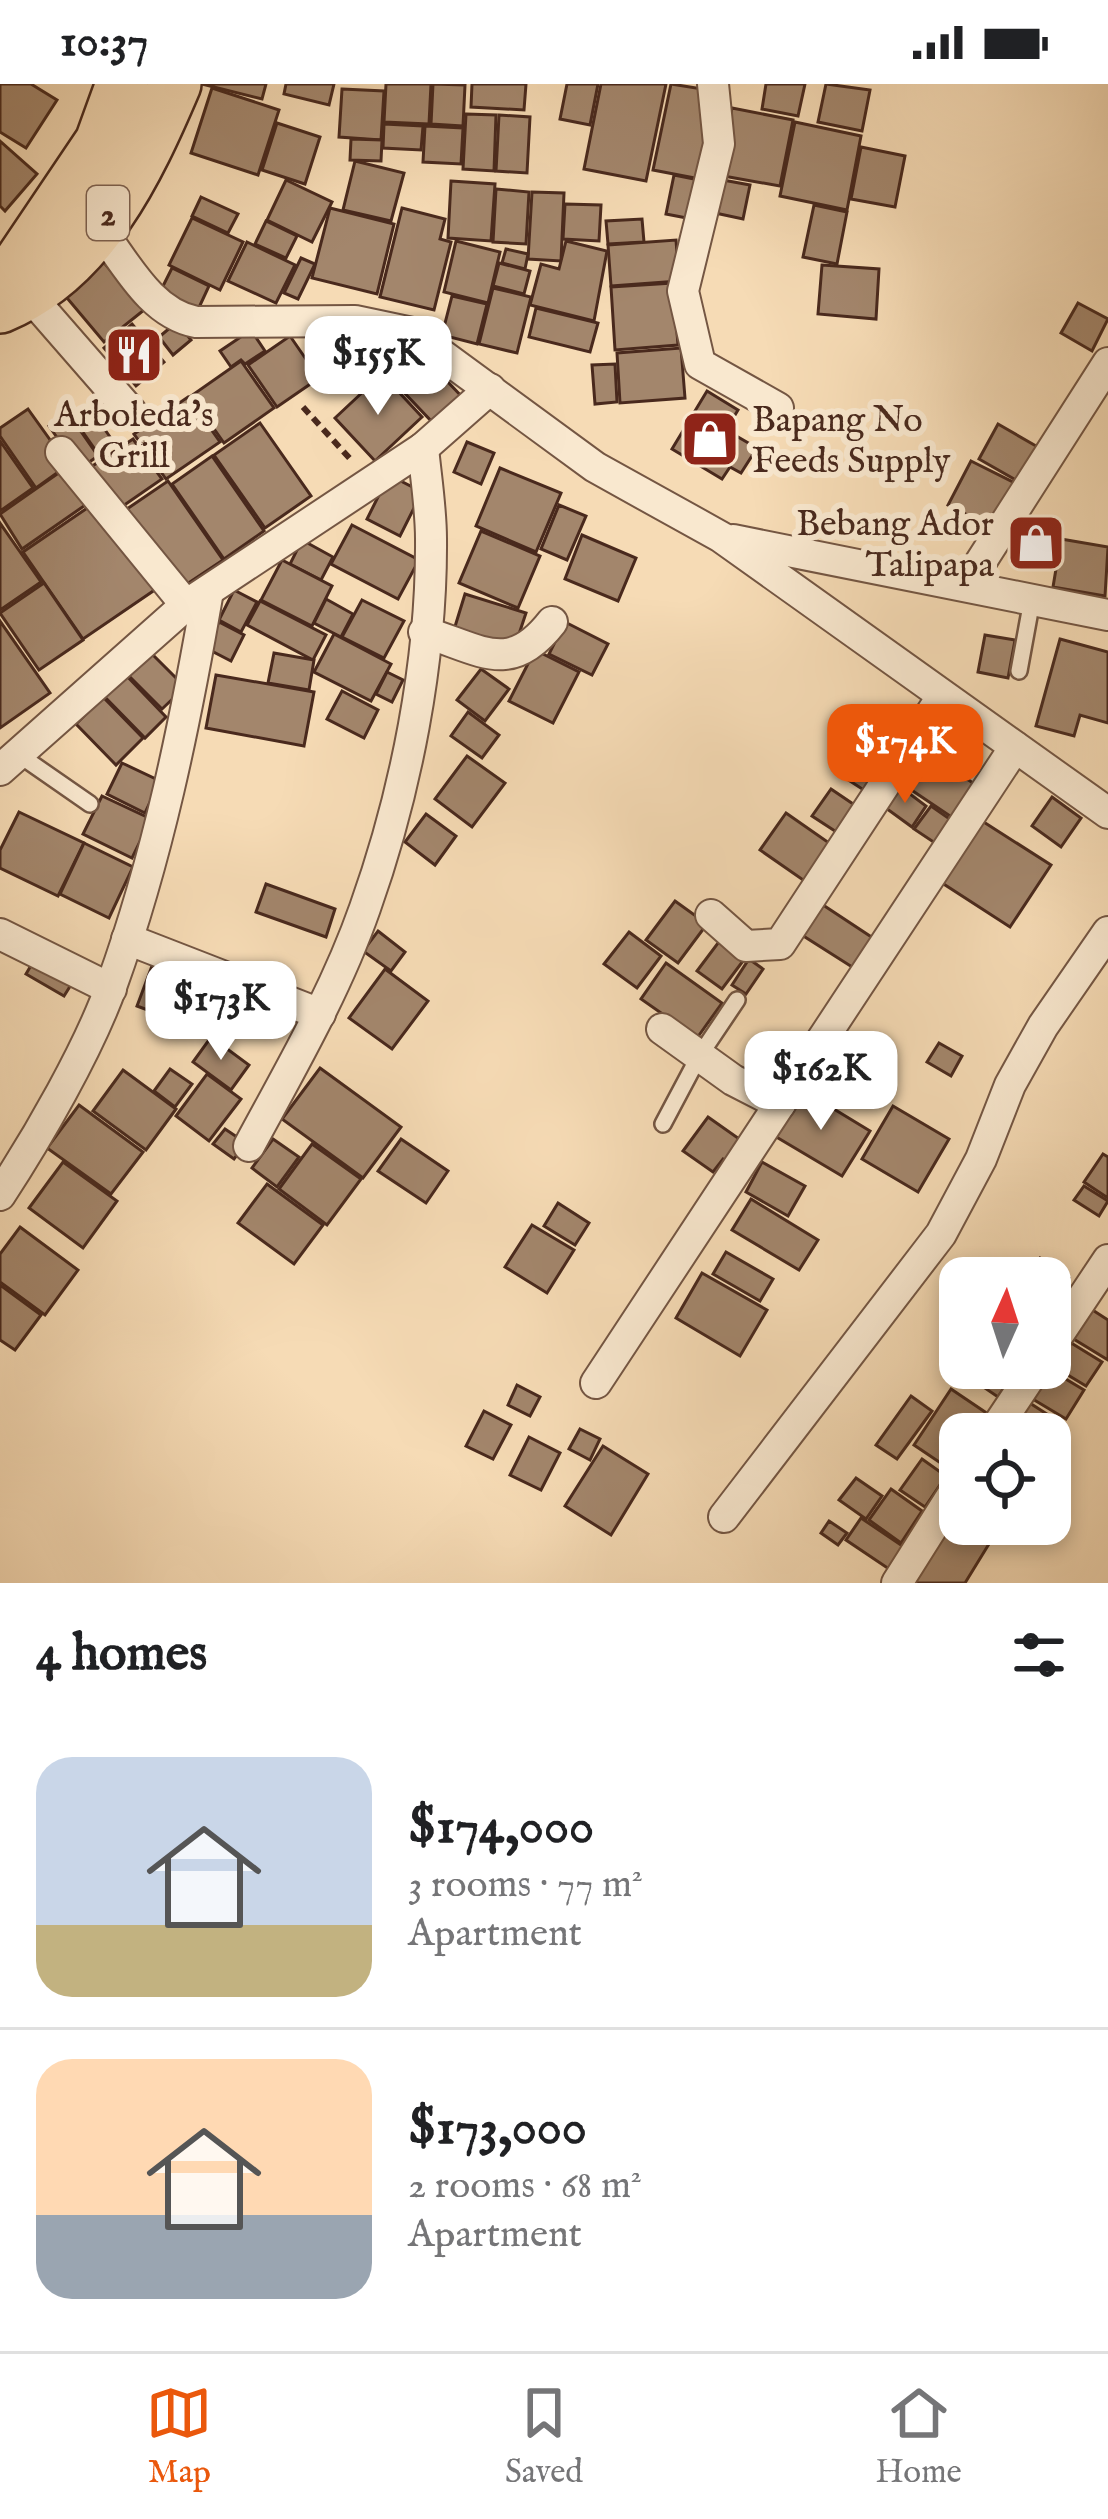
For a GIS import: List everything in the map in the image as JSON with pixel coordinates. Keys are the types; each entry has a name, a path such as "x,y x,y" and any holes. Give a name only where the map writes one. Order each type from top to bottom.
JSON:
{"highway":[{"name":"2","path":"7,292 100,142 122,84"},
{"name":"2","path":"7,292 99,228 145,155 175,84"}],"street":[{"path":"713,84 719,144 683,291 690,329 700,364 778,408"},
{"path":"99,228 158,306 175,318 196,322 355,321 412,333 595,467 722,537 1108,813"},
{"path":"7,292 131,412"},
{"path":"966,585 1108,363"},
{"path":"9,762 197,598 423,448 490,389"},
{"path":"249,1146 320,1014 365,907 390,819 416,711 424,632 431,539 423,448"},
{"path":"61,452 197,598"},
{"path":"722,537 1108,615"},
{"path":"0,1195 28,1151 111,989 174,772 197,598"},
{"path":"424,632 516,656 532,649 552,622"},
{"path":"711,915 746,946 780,944 942,697"},
{"path":"596,1383 1015,747"},
{"path":"724,1516 941,1234 1042,1026 1108,932"},
{"path":"0,934 111,989"},
{"path":"127,939 320,1014"},
{"path":"662,1029 698,1058 780,1103"},
{"path":"1071,1316 1108,1260"},
{"path":"897,1583 939,1516"}],"lane":[{"path":"1019,671 1032,599"},
{"path":"9,762 89,804"},
{"path":"663,1124 698,1058 737,1000"}],"path":[{"path":"303,407 372,482"}],"building":[{"path":"0,84 31,84 57,100 26,148 0,132"},
{"path":"202,84 266,84 262,99"},
{"path":"286,84 334,84 329,105 284,94"},
{"path":"386,84 431,84 429,124 384,122"},
{"path":"433,84 465,85 463,126 431,124"},
{"path":"472,84 526,84 524,110 471,107"},
{"path":"567,84 598,84 590,125 560,119"},
{"path":"601,84 666,84 646,181 584,169"},
{"path":"671,84 709,90 714,115 700,179 653,170"},
{"path":"766,84 805,84 798,116 762,109"},
{"path":"826,84 870,90 862,131 818,122"},
{"path":"212,88 279,110 258,175 191,153"},
{"path":"342,89 384,91 381,140 339,137"},
{"path":"732,108 793,120 780,186 718,175"},
{"path":"466,114 496,115 494,171 463,169"},
{"path":"499,115 530,117 527,173 496,171"},
{"path":"795,122 861,136 847,210 780,196"},
{"path":"277,123 320,137 305,184 262,170"},
{"path":"384,124 423,126 421,150 383,148"},
{"path":"425,126 463,128 461,164 423,162"},
{"path":"351,139 382,140 381,161 350,160"},
{"path":"0,141 37,174 5,211 0,206"},
{"path":"861,147 905,156 895,207 851,199"},
{"path":"355,161 404,173 391,221 343,210"},
{"path":"674,175 704,181 697,220 666,214"},
{"path":"712,178 750,185 743,219 706,211"},
{"path":"286,180 332,202 312,242 267,220"},
{"path":"451,181 495,184 491,241 448,238"},
{"path":"496,189 529,192 526,244 493,242"},
{"path":"532,192 564,193 561,261 528,259"},
{"path":"201,197 238,214 228,233 192,216"},
{"path":"565,204 601,205 599,241 563,239"},
{"path":"814,205 847,212 837,264 803,257"},
{"path":"330,208 394,224 377,294 312,278"},
{"path":"402,208 445,219 440,239 451,242 434,310 380,297"},
{"path":"192,218 243,242 220,290 169,265"},
{"path":"642,219 644,242 608,244 606,221"},
{"path":"266,221 297,236 286,258 255,244"},
{"path":"676,240 679,281 611,286 608,245"},
{"path":"456,241 500,252 488,303 444,292"},
{"path":"566,241 607,251 594,321 530,305 541,264 559,269"},
{"path":"247,242 295,265 276,303 228,281"},
{"path":"506,249 528,254 525,269 502,263"},
{"path":"301,258 315,264 298,299 284,293"},
{"path":"101,259 144,310 104,342 62,292"},
{"path":"499,263 530,271 524,294 493,286"},
{"path":"822,265 879,269 876,319 818,314"},
{"path":"172,268 209,286 196,314 158,296"},
{"path":"673,283 678,345 615,350 611,287"},
{"path":"493,288 531,297 517,353 479,344"},
{"path":"452,296 487,304 477,344 442,335"},
{"path":"1078,303 1108,319 1092,351 1061,333"},
{"path":"536,308 598,323 590,352 529,337"},
{"path":"177,322 191,340 173,355 159,337"},
{"name":"Arboleda's Grill","path":"132,324 164,362 136,386 104,348"},
{"path":"251,330 265,351 231,367 220,351"},
{"path":"343,334 358,351 343,364 328,348"},
{"path":"290,336 319,378 277,407 248,365"},
{"path":"681,348 685,398 620,403 617,353"},
{"path":"426,359 464,399 436,426 397,385"},
{"path":"241,361 274,408 224,443 191,396"},
{"path":"615,364 617,402 595,404 592,365"},
{"path":"382,374 422,417 375,461 335,418"},
{"name":"Bapang No Feeds Supply","path":"707,391 738,410 726,430 757,448 741,473 730,467 722,479 672,449"},
{"path":"188,397 220,442 166,479 134,434"},
{"path":"28,409 68,465 36,488 0,436 0,428"},
{"path":"68,413 98,456 79,469 49,426"},
{"path":"96,417 115,444 99,455 80,428"},
{"path":"260,423 311,496 265,528 214,455"},
{"path":"998,424 1043,450 1023,484 979,459"},
{"path":"133,439 162,479 120,508 91,467"},
{"path":"0,441 33,488 0,511"},
{"path":"467,442 494,453 481,484 454,472"},
{"path":"212,456 264,531 224,559 172,484"},
{"path":"971,461 1019,485 997,530 948,505"},
{"path":"70,465 94,499 22,549 0,514"},
{"path":"500,468 561,493 536,552 476,526"},
{"path":"389,475 422,492 400,536 367,519"},
{"path":"168,481 223,560 178,590 124,511"},
{"path":"99,500 159,587 83,639 23,552"},
{"path":"559,505 586,516 567,560 541,549"},
{"path":"0,523 41,582 0,610"},
{"path":"352,525 419,560 398,599 331,564"},
{"path":"481,531 540,556 518,608 459,583"},
{"path":"582,535 636,558 618,601 565,579"},
{"path":"1061,539 1108,547 1105,596 1053,587"},
{"path":"302,540 333,557 321,580 290,564"},
{"path":"282,560 332,586 312,626 261,600"},
{"path":"44,583 83,640 39,670 0,613"},
{"path":"234,590 257,602 241,632 219,620"},
{"path":"465,594 526,613 513,652 453,633"},
{"path":"326,599 353,614 341,637 314,623"},
{"path":"362,600 404,621 384,658 342,637"},
{"path":"260,601 326,635 313,660 247,625"},
{"path":"0,621 50,693 0,728"},
{"path":"219,622 244,635 231,661 206,648"},
{"path":"565,622 608,644 592,675 549,654"},
{"path":"334,634 391,664 371,701 314,672"},
{"path":"985,635 1015,640 1008,678 978,672"},
{"path":"1060,639 1108,652 1108,723 1080,715 1074,736 1036,726"},
{"path":"535,650 579,672 553,723 509,701"},
{"path":"149,651 185,687 162,709 126,673"},
{"path":"274,653 314,660 309,690 268,683"},
{"path":"481,669 509,689 485,721 457,700"},
{"path":"122,671 166,717 145,738 100,692"},
{"path":"387,672 403,680 392,702 376,694"},
{"path":"216,675 314,692 304,746 206,728"},
{"path":"342,691 378,710 364,738 327,719"},
{"path":"103,697 143,738 116,765 76,724"},
{"path":"856,706 873,718 849,752 831,740"},
{"path":"468,712 499,735 482,758 451,736"},
{"path":"877,718 905,737 880,773 853,754"},
{"path":"923,750 979,787 956,820 901,783"},
{"path":"844,754 880,779 870,794 833,770"},
{"path":"467,756 505,783 472,827 435,799"},
{"path":"122,763 160,781 145,813 107,794"},
{"path":"898,785 926,806 912,827 883,806"},
{"path":"831,789 859,808 841,835 812,816"},
{"path":"102,796 151,819 132,858 83,834"},
{"path":"1052,797 1081,818 1061,847 1032,826"},
{"path":"931,806 954,822 938,845 914,829"},
{"path":"19,812 84,843 58,896 0,868 0,850"},
{"path":"786,813 832,845 806,882 760,850"},
{"path":"426,814 456,836 435,865 405,842"},
{"path":"979,819 1051,865 1010,927 939,881"},
{"path":"84,843 133,867 109,918 60,894"},
{"path":"266,884 335,909 326,937 256,912"},
{"path":"814,899 879,942 860,972 794,930"},
{"path":"675,901 707,924 678,963 646,940"},
{"path":"378,931 405,952 391,971 363,951"},
{"path":"629,932 661,956 637,988 604,964"},
{"path":"721,939 746,957 722,989 697,971"},
{"path":"36,957 74,980 64,996 26,974"},
{"path":"749,959 763,969 746,994 732,985"},
{"path":"666,963 722,1003 697,1038 641,999"},
{"path":"152,966 225,993 209,1033 137,1006"},
{"path":"385,969 428,1001 392,1049 349,1018"},
{"path":"211,1037 249,1065 231,1090 193,1062"},
{"path":"939,1043 962,1056 951,1076 927,1062"},
{"path":"320,1068 401,1127 363,1178 282,1119"},
{"path":"170,1069 192,1084 175,1107 154,1091"},
{"path":"123,1070 176,1109 146,1150 93,1111"},
{"path":"207,1074 241,1099 209,1141 176,1116"},
{"path":"801,1089 870,1131 842,1176 773,1135"},
{"path":"79,1105 143,1152 111,1194 47,1148"},
{"path":"893,1106 949,1139 918,1192 862,1159"},
{"path":"708,1117 745,1143 730,1164 723,1159 713,1172 683,1151"},
{"path":"225,1129 246,1143 234,1159 213,1144"},
{"path":"273,1139 299,1157 277,1187 252,1168"},
{"path":"401,1139 448,1171 426,1203 378,1171"},
{"path":"312,1144 361,1179 327,1225 279,1189"},
{"path":"1103,1154 1108,1157 1108,1198 1084,1182"},
{"path":"63,1162 117,1201 83,1248 29,1208"},
{"path":"762,1162 805,1186 788,1216 746,1192"},
{"path":"267,1184 323,1225 294,1264 238,1223"},
{"path":"1084,1186 1108,1201 1099,1216 1074,1200"},
{"path":"751,1199 818,1240 799,1270 732,1230"},
{"path":"558,1203 589,1223 575,1245 544,1226"},
{"path":"532,1225 574,1250 547,1293 505,1267"},
{"path":"20,1227 78,1270 45,1315 0,1282 0,1254"},
{"path":"726,1252 773,1279 760,1301 713,1274"},
{"path":"702,1273 767,1310 740,1356 676,1318"},
{"path":"0,1285 41,1315 15,1350 0,1340"},
{"path":"1091,1309 1108,1320 1108,1360 1072,1338"},
{"path":"1071,1343 1102,1362 1086,1386 1071,1377"},
{"path":"1071,1382 1084,1390 1070,1413 1056,1413 1031,1398 1037,1389 1071,1389"},
{"path":"517,1385 540,1397 530,1416 508,1405"},
{"path":"951,1389 987,1413 939,1413 939,1462 914,1445"},
{"path":"911,1396 932,1411 897,1459 876,1445"},
{"path":"1025,1400 1045,1413 1017,1413"},
{"path":"484,1411 511,1425 493,1459 466,1446"},
{"path":"580,1429 600,1439 590,1460 569,1449"},
{"path":"529,1437 560,1453 541,1490 510,1475"},
{"path":"603,1446 648,1474 611,1535 565,1506"},
{"path":"922,1459 939,1471 939,1486 925,1507 900,1490"},
{"path":"856,1478 882,1496 866,1519 839,1500"},
{"path":"891,1489 922,1511 901,1543 869,1520"},
{"path":"861,1518 904,1547 889,1569 846,1540"},
{"path":"829,1521 847,1533 838,1545 821,1533"},
{"path":"939,1540 939,1545 988,1545 965,1583 912,1583"}],"place":[{"name":"Arboleda's Grill","path":"134,355"},
{"name":"Bapang No Feeds Supply","path":"710,439"},
{"name":"Bebang Ador Talipapa","path":"1036,543"}]}
